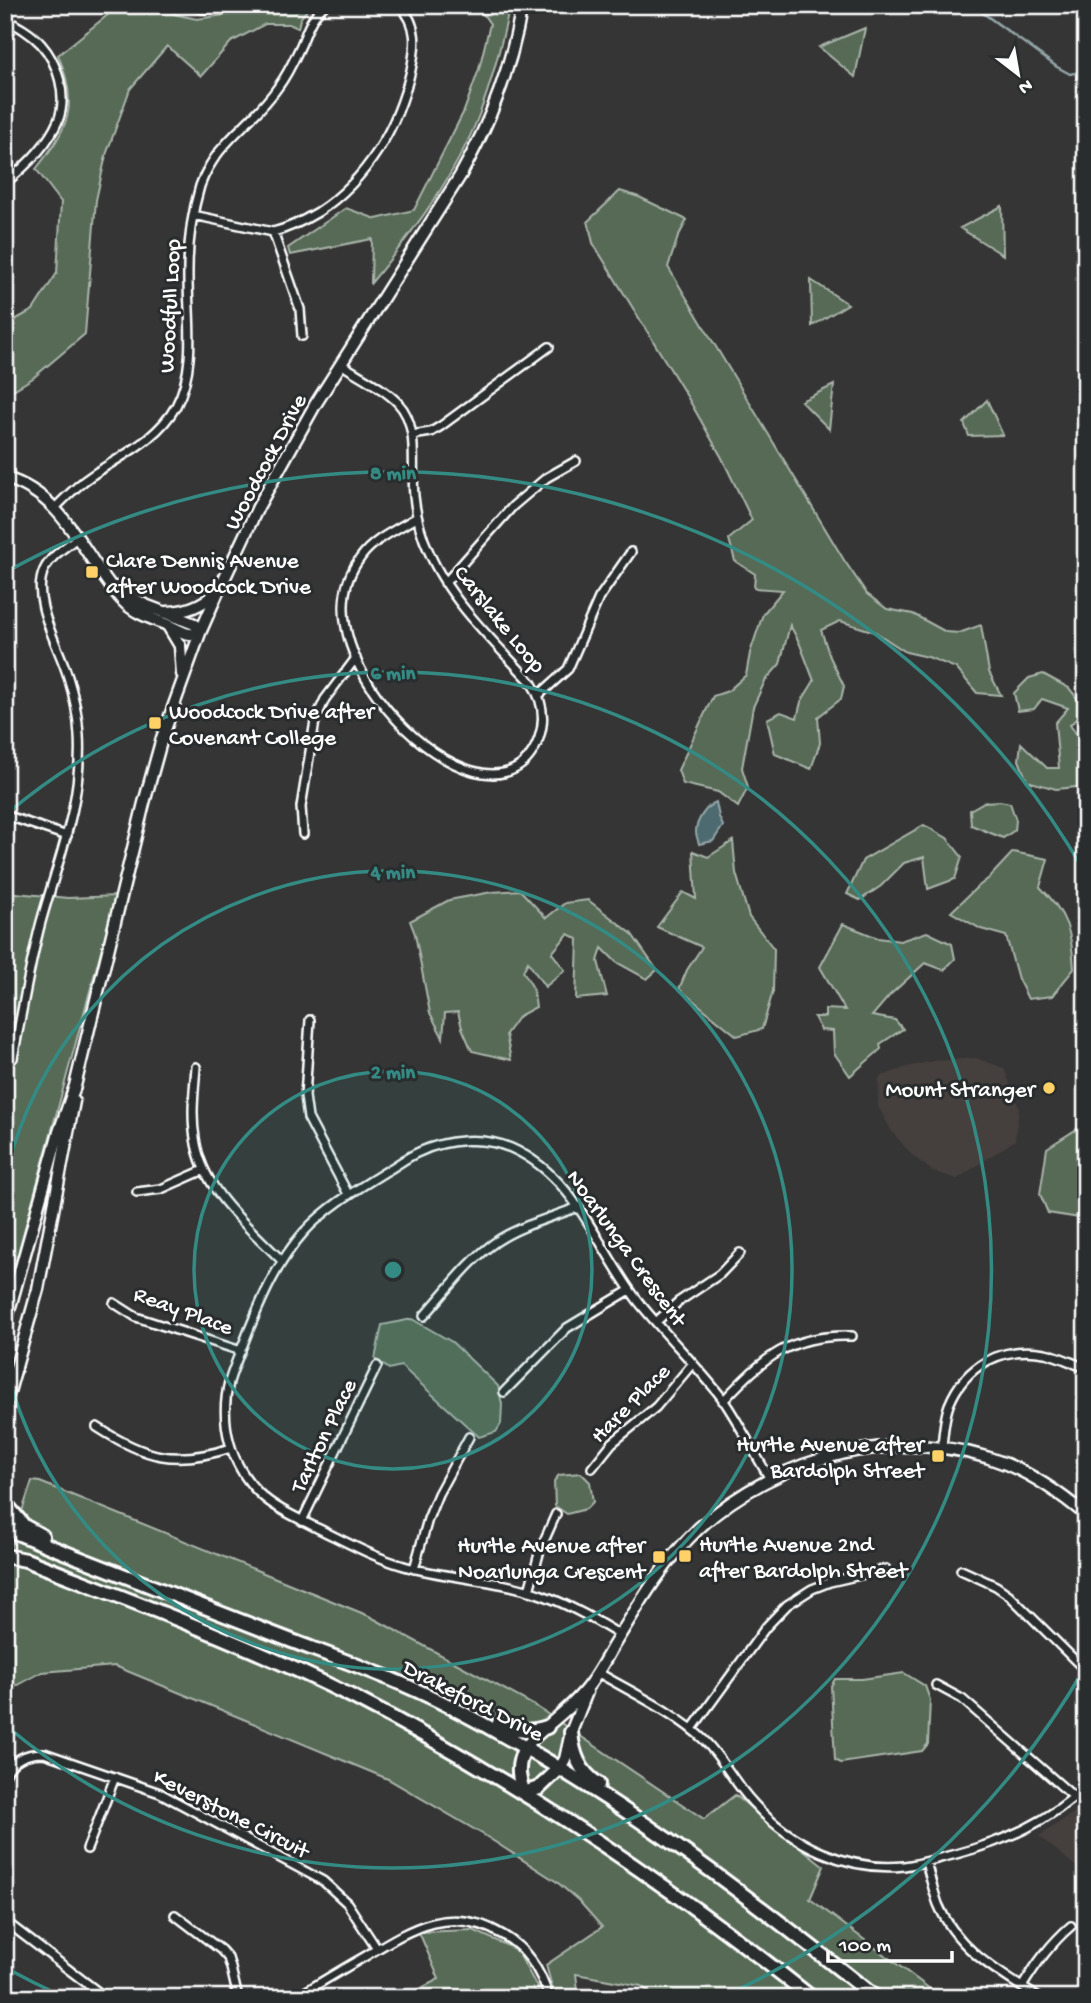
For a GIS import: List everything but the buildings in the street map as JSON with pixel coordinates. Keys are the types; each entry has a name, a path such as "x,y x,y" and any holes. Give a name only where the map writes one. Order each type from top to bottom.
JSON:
{"highway":[{"path":"5,1503 24,1526 54,1541 61,1551"},
{"name":"Drakeford Drive","path":"5,1527 372,1672 446,1704 526,1747 638,1818 750,1899 876,1998"},
{"path":"5,1556 26,1560 233,1642 351,1696 438,1743 524,1793 632,1862 726,1930 812,1998"},
{"path":"446,1704 470,1709 513,1730 535,1731 547,1727"},
{"path":"571,1732 577,1761 587,1777 628,1805 638,1818"},
{"path":"524,1793 518,1768 526,1747"},
{"path":"524,1793 539,1788 560,1768"}],"main road":[{"name":"Woodcock Drive","path":"5,1325 58,1135 75,1086 162,738 200,634 258,508 314,405 460,176 481,138 501,89 513,50 522,5"},
{"path":"5,478 29,488 55,508 78,537 111,585 124,602 146,617 186,634 200,634 197,626 192,623 145,605 111,585"},
{"path":"163,612 192,608 206,602 218,592"},
{"path":"168,625 180,646 182,683"},
{"name":"Woodcock Drive","path":"5,1406 38,1289 73,1112 75,1086"},
{"path":"560,1768 590,1685 654,1580 700,1528 726,1506 770,1479 800,1466 846,1453 895,1447 942,1448 1007,1464 1044,1483 1086,1515"},
{"path":"526,1747 590,1685"}],"street":[{"path":"183,5 205,9 224,5"},
{"name":"Woodfull Loop","path":"55,508 89,477 152,437 179,399 189,360 188,269 193,215 200,187 227,140 278,88 292,65 310,21 317,11 326,5"},
{"path":"302,336 300,309 273,232 303,221 337,197 367,167 390,130 407,88 416,43 411,20 399,5"},
{"path":"5,19 30,33 50,57 61,86 62,102 57,122 50,134 31,158 5,183"},
{"name":"Woodfull Loop","path":"193,215 273,232"},
{"path":"412,435 431,432 441,426 549,347"},
{"name":"Carslake Loop","path":"341,364 398,402 405,412 412,435 417,517 428,551 445,583 531,682 539,695 543,718 537,746 519,766 507,772 480,773 442,758 422,745 381,702 356,658 347,633 345,597 352,572 360,558 371,546 417,517"},
{"path":"445,583 513,506 546,478 576,461"},
{"path":"13,1058 36,942 78,788 80,761 75,705 42,604 40,585 42,573 48,563 78,537"},
{"path":"539,695 568,669 598,598 631,552"},
{"path":"303,834 301,807 316,721 324,699 356,658"},
{"path":"5,815 66,836"},
{"path":"310,1020 305,1103 314,1131 348,1194"},
{"path":"196,1067 193,1120 195,1140 204,1170 222,1199 282,1261"},
{"name":"Noarlunga Crescent","path":"620,1635 566,1604 529,1591 414,1569 369,1553 302,1521 272,1504 259,1493 230,1448 225,1418 226,1398 230,1380 264,1295 282,1261 312,1224 348,1194 419,1152 454,1141 486,1141 512,1149 540,1164 571,1196 630,1290 723,1401 770,1479"},
{"path":"137,1192 161,1189 204,1170"},
{"path":"424,1316 497,1241 523,1228 578,1208"},
{"path":"656,1322 678,1302 720,1274 740,1253"},
{"path":"504,1392 567,1328 630,1290"},
{"name":"Reay Place","path":"114,1303 136,1317 241,1351"},
{"path":"723,1401 756,1367 791,1345 811,1338 852,1336"},
{"path":"942,1448 945,1422 957,1388 981,1364 1004,1353 1030,1351 1048,1354 1086,1368"},
{"name":"Hare Place","path":"592,1468 612,1443 656,1407 693,1363"},
{"name":"Tarlton Place","path":"302,1521 377,1366"},
{"path":"97,1427 121,1443 167,1457 205,1456 230,1448"},
{"path":"414,1569 438,1494 469,1437"},
{"path":"529,1591 540,1550 556,1514"},
{"path":"692,1729 766,1627 787,1605 811,1589 830,1582 886,1569"},
{"path":"961,1570 1009,1595 1086,1671"},
{"path":"597,1672 692,1729 712,1749 752,1803 788,1834 825,1854 859,1864 904,1866 983,1847 1038,1823 1086,1786"},
{"path":"936,1685 962,1699 1074,1797"},
{"name":"Keverstone Circuit","path":"5,1775 16,1760 27,1754 44,1753 160,1793 323,1881 347,1903 377,1949"},
{"path":"87,1849 115,1777"},
{"path":"926,1862 938,1903 957,1937 979,1958 1039,1998"},
{"path":"175,1915 217,1946 228,1958 238,1998"},
{"path":"5,1921 106,1998"},
{"path":"295,1998 415,1927 458,1921 486,1927 511,1940 531,1960 541,1976 549,1998"},
{"path":"1022,1987 1042,1955 1070,1926"}],"shaded area":[{"path":"976,1058 1004,1068 1019,1108 1015,1140 957,1179 932,1171 913,1156 892,1132 878,1106 879,1077 934,1061"},
{"path":"1086,1802 1086,1875 1039,1836"}],"green space":[{"path":"120,5 156,5 174,14 197,19 231,14 247,5 311,5 300,19 298,28 289,24 265,24 231,42 201,76 167,46 130,89 106,155 96,200 85,334 33,378 5,395 5,333 11,322 33,310 57,273 61,202 36,169 56,141 67,116 68,89 58,55"},
{"path":"477,5 510,5 489,88 458,160 432,203 402,244 371,283 372,239 290,255 288,248 346,208 376,219 414,210 464,111 479,69 490,24"},
{"path":"865,28 855,77 819,47"},
{"path":"620,191 687,220 668,267 867,594 887,609 913,614 946,632 959,633 981,625 989,672 1001,695 977,693 956,668 906,652 875,632 840,621 821,630 844,686 841,699 818,717 820,743 811,769 775,754 767,719 781,712 797,718 801,702 814,681 790,625 780,664 765,681 753,707 742,768 748,787 738,807 718,792 683,784 678,770 713,696 728,691 746,675 763,614 783,590 754,588 755,574 735,561 729,539 752,520 722,458 688,398 593,243 588,221"},
{"path":"1002,206 1003,255 960,228"},
{"path":"811,280 848,304 812,326"},
{"path":"834,385 829,429 801,401"},
{"path":"987,400 1003,435 969,436 964,423"},
{"path":"1043,674 1069,688 1086,709 1070,725 1079,738 1086,738 1086,786 1056,789 1027,781 1019,760 1021,743 1047,768 1059,768 1055,723 1068,708 1042,699 1034,709 1018,711 1014,693 1029,678"},
{"path":"984,802 1010,803 1016,820 1015,830 1003,838 971,825 970,810"},
{"path":"924,825 947,838 962,857 955,879 928,889 924,857 904,863 881,886 860,900 847,894 863,860"},
{"path":"733,841 736,873 749,917 774,949 773,991 762,1029 737,1036 679,989 687,970 702,947 657,927 683,892 696,899 693,851 708,857"},
{"path":"1013,852 1048,859 1040,887 1062,915 1072,945 1074,969 1052,996 1028,999 1018,979 1006,936 981,929 951,912"},
{"path":"520,890 546,918 565,903 588,900 631,933 657,970 647,979 616,962 602,948 598,961 607,996 576,999 578,939 568,934 552,953 565,970 545,987 528,962 523,971 533,988 536,1007 519,1016 506,1034 511,1060 472,1051 458,1012 445,1013 443,1038 430,1013 415,934 410,921 449,900"},
{"path":"5,892 68,898 116,896 5,1301"},
{"path":"843,924 878,938 900,941 927,932 952,944 955,959 944,970 925,963 890,995 872,1016 895,1020 903,1029 880,1044 881,1049 850,1076 834,1053 833,1031 821,1030 814,1017 825,1017 825,1009 845,1010 820,967"},
{"path":"1077,1129 1086,1133 1086,1219 1048,1213 1040,1194 1047,1148"},
{"path":"412,1319 452,1342 498,1386 502,1404 501,1424 496,1432 479,1437 401,1366 389,1369 375,1359 382,1325"},
{"path":"581,1473 590,1482 593,1502 586,1509 567,1514 555,1506 554,1481 559,1475"},
{"path":"32,1481 369,1616 537,1707 704,1819 735,1795 824,1866 810,1899 942,1998 657,1998 641,1986 576,1974 579,1998 555,1998 546,1965 602,1927 579,1901 557,1882 484,1835 388,1779 115,1666 42,1672 5,1692 5,1563"},
{"path":"904,1673 925,1686 930,1700 928,1744 922,1751 841,1763 835,1760 831,1686 835,1679 862,1679"},
{"path":"473,1930 517,1950 539,1991 463,1998 402,1998 439,1979 419,1932"}],"water":[{"path":"716,802 723,826 713,841 699,844 696,834 698,823 705,810"}],"waterway":[{"path":"972,5 1057,67 1070,74 1086,71"}],"place":[{"name":"Clare Dennis Avenue after Woodcock Drive","path":"92,572"},
{"name":"Woodcock Drive after Covenant College","path":"155,723"},
{"name":"Mount Stranger","path":"1049,1088"},
{"name":"Hurtle Avenue after Bardolph Street","path":"938,1456"},
{"name":"Hurtle Avenue 2nd after Bardolph Street","path":"685,1556"},
{"name":"Hurtle Avenue after Noarlunga Crescent","path":"659,1557"}]}
